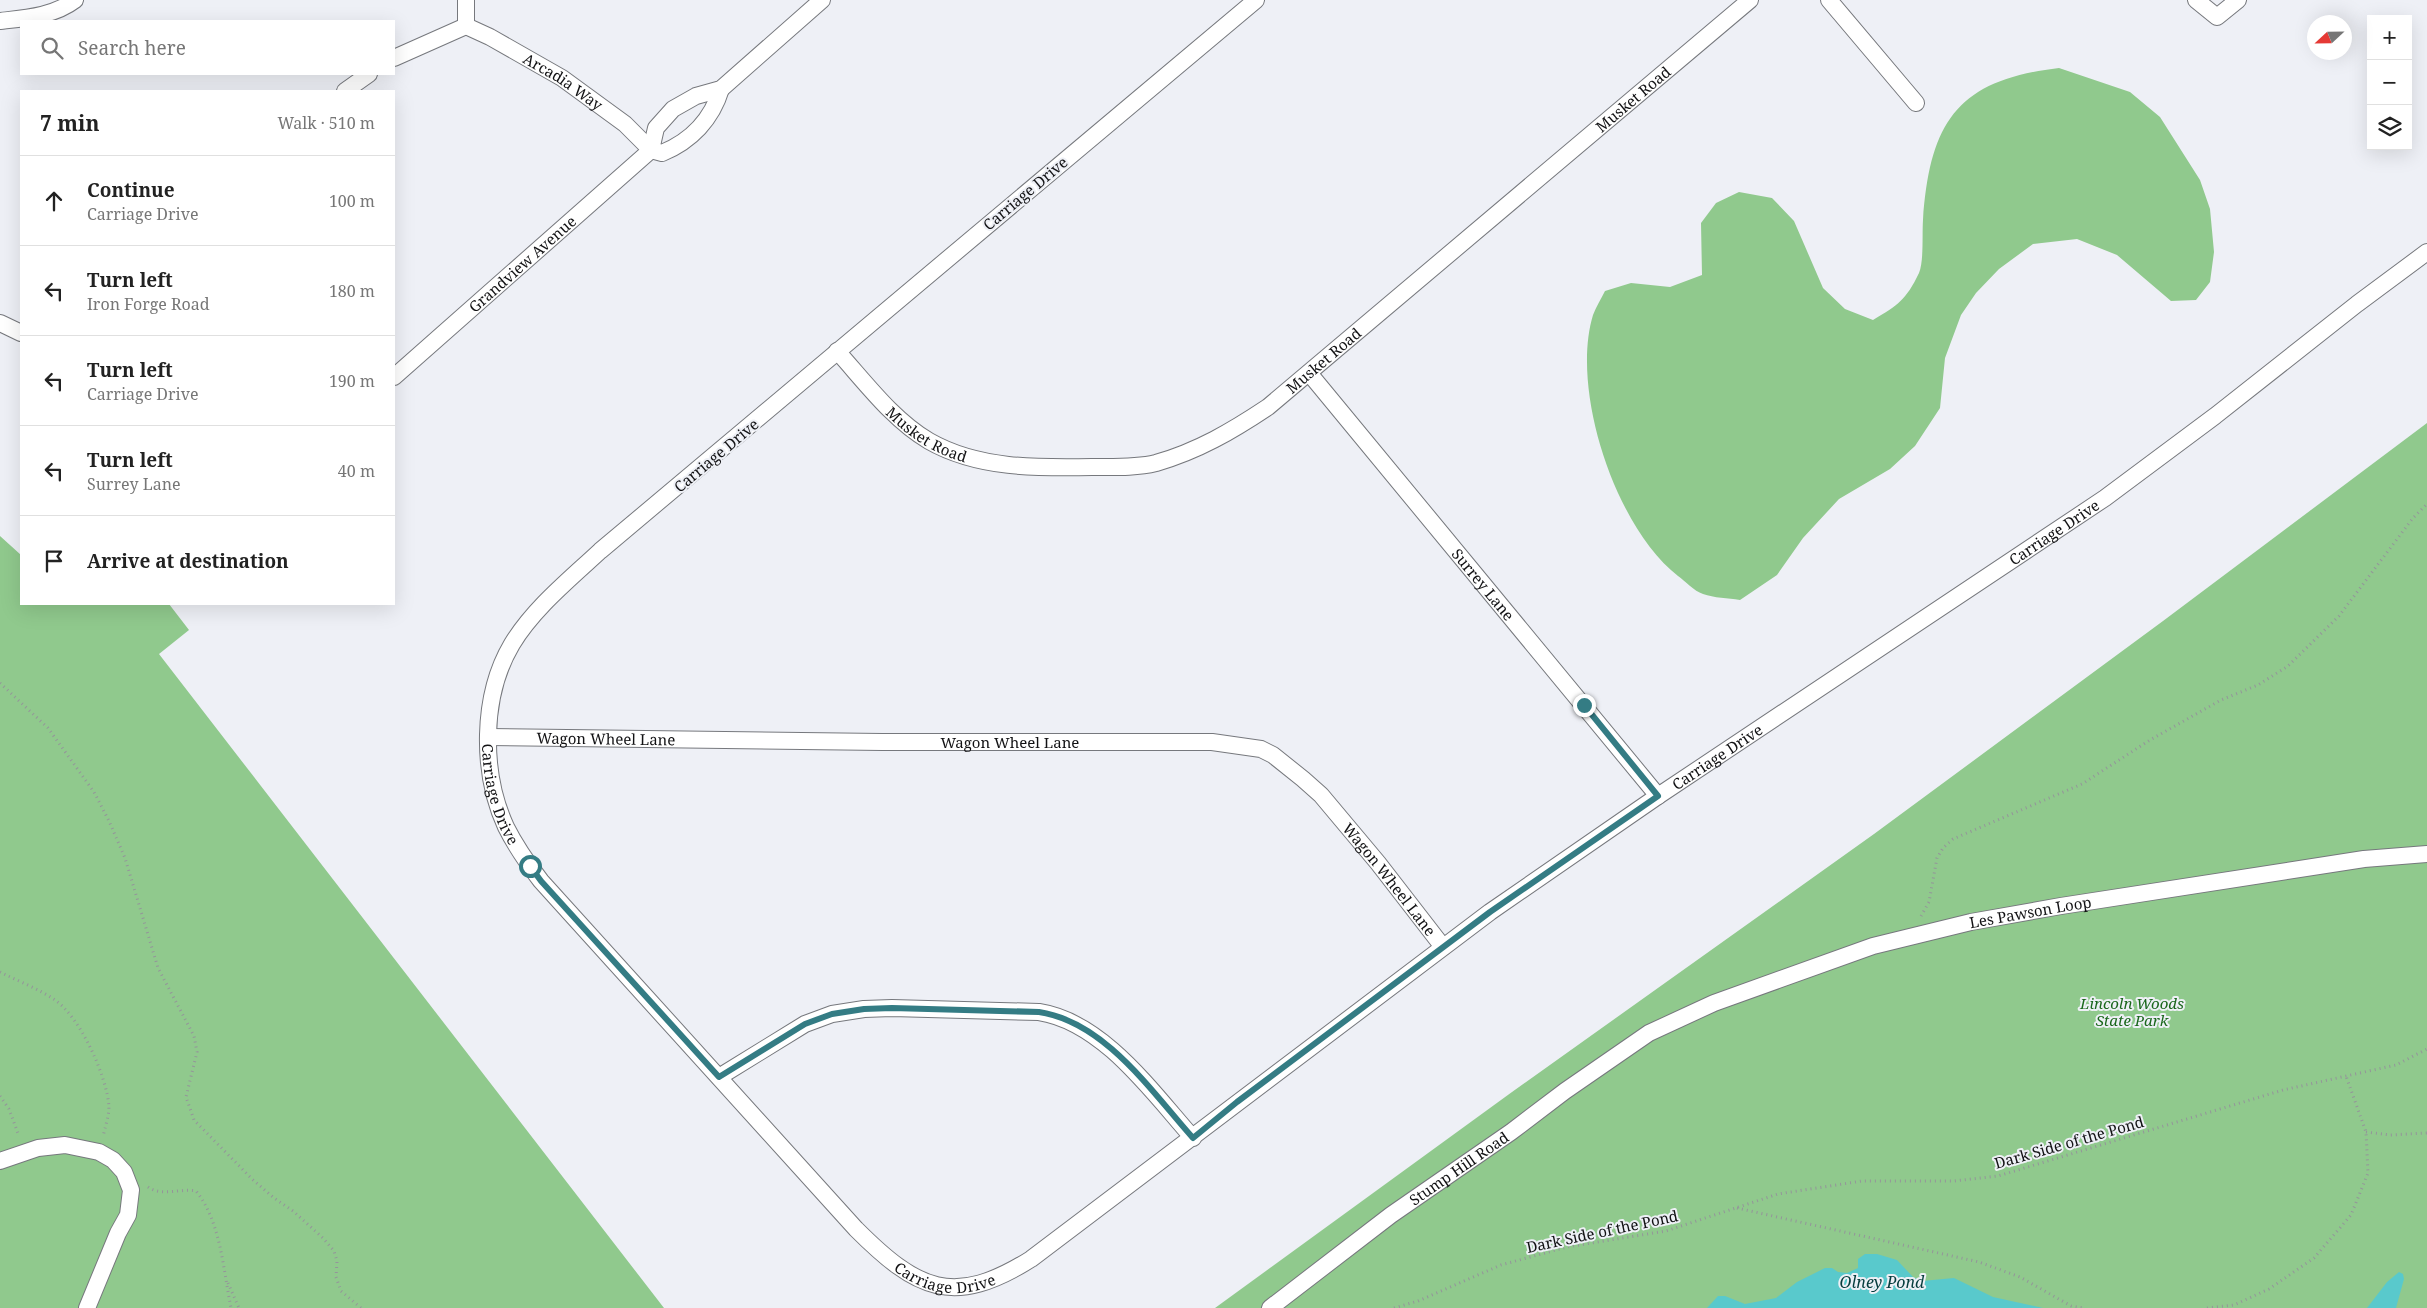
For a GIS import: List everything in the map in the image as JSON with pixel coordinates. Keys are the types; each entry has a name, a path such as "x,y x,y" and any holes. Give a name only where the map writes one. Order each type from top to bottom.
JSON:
{"street":[{"path":"0,21 42,16 75,0"},
{"path":"395,58 466,26 466,0"},
{"path":"721,89 710,116 689,137 662,153 651,150 656,128 673,109 696,96 721,89 822,0"},
{"name":"Carriage Drive","path":"1256,0 837,351 730,444 600,551 530,618 512,644 499,670 489,702 488,737 494,789 506,826 518,850 541,881 874,1247 891,1263 913,1277 936,1286 956,1288 974,1285 1005,1276 1031,1259 1490,912 1658,796 2105,498 2215,416 2357,304 2427,252"},
{"name":"Musket Road","path":"837,351 910,428 930,441 962,455 1005,466 1124,467 1154,463 1211,443 1268,407 1750,0"},
{"path":"1829,0 1916,103"},
{"path":"2196,0 2217,17 2238,0"},
{"name":"Arcadia Way","path":"466,26 490,37 562,78 625,124 651,150"},
{"path":"346,90 368,75"},
{"name":"Grandview Avenue","path":"395,376 651,150"},
{"path":"0,323 20,333"},
{"name":"Surrey Lane","path":"1309,373 1658,796"},
{"name":"Wagon Wheel Lane","path":"488,737 882,742 1212,742 1261,749 1278,759 1321,795 1444,947"},
{"name":"Les Pawson Loop","path":"1649,1033 1714,1003 1873,946 1971,922 2061,906 2364,859 2427,854"},
{"path":"719,1077 805,1024 832,1014 864,1009 892,1008 1039,1012 1052,1014 1066,1020 1106,1045 1136,1074 1193,1138"},
{"name":"Stump Hill Road","path":"1270,1308 1391,1215 1649,1033"},
{"path":"0,1161 25,1151 50,1145 65,1145 99,1152 113,1160 124,1172 131,1190 128,1215 118,1233 87,1308"}],"path":[{"path":"1910,937 1929,902 1937,858 1943,848 1953,839 2082,784 2150,740 2221,700 2258,685 2288,666 2339,616 2413,518 2427,504"},
{"path":"0,683 48,728 94,792 125,858 158,968 194,1036 197,1052 186,1097 194,1120 252,1179 323,1238 334,1251 336,1278 341,1290 361,1308"},
{"path":"0,972 55,1000 74,1018 94,1054 109,1107 99,1152"},
{"name":"Dark Side of the Pond","path":"1394,1308 1418,1301 1501,1265 1567,1247 1666,1231 1778,1194 1862,1181 1954,1181 1998,1176 2284,1090 2396,1065 2427,1049"},
{"path":"2207,1308 2234,1304 2269,1289 2314,1258 2351,1215 2368,1173 2366,1132 2346,1076"},
{"path":"0,1096 9,1109 25,1151"},
{"path":"2366,1132 2390,1135 2427,1133"},
{"path":"124,1172 153,1190 166,1192 182,1189 196,1191 208,1205 231,1308"},
{"path":"1736,1208 1979,1262 2020,1277 2071,1306 2083,1308"},
{"path":"224,1276 239,1308"}],"green space":[{"path":"2059,68 2130,92 2160,117 2200,180 2210,209 2214,252 2210,282 2196,300 2171,301 2117,255 2077,239 2033,244 1999,269 1976,293 1961,315 1945,358 1940,408 1915,446 1890,469 1839,499 1803,538 1777,575 1740,600 1712,596 1696,591 1656,554 1635,526 1618,492 1604,456 1593,418 1588,381 1588,346 1593,315 1605,291 1631,283 1670,287 1702,275 1701,223 1716,203 1739,192 1772,198 1794,221 1823,288 1845,309 1873,320 1889,310 1905,296 1921,268 1923,220 1933,156 1942,132 1956,111 1973,95 1996,83 2024,74"},
{"name":"Lincoln Woods State Park","path":"2427,423 2427,1308 1215,1308 1512,1092 1874,834"},
{"path":"0,536 20,554 20,605 170,605 189,630 159,654 664,1308 0,1308"}],"water":[{"name":"Olney Pond","path":"1865,1254 1877,1254 1897,1260 1913,1277 1922,1281 1954,1278 1993,1297 2043,1308 1707,1308 1718,1296 1725,1296 1745,1304 1776,1298 1797,1282 1825,1268 1832,1268 1838,1272 1847,1273 1858,1268 1858,1259"},
{"path":"2399,1272 2403,1274 2404,1279 2396,1308 2367,1308 2387,1282"}],"route":[{"path":"530,866 541,881 719,1077 805,1024 832,1014 864,1009 892,1008 1025,1010 1052,1014 1066,1020 1081,1027 1106,1045 1129,1066 1193,1138 1237,1102 1490,912 1658,796 1584,705"}]}
